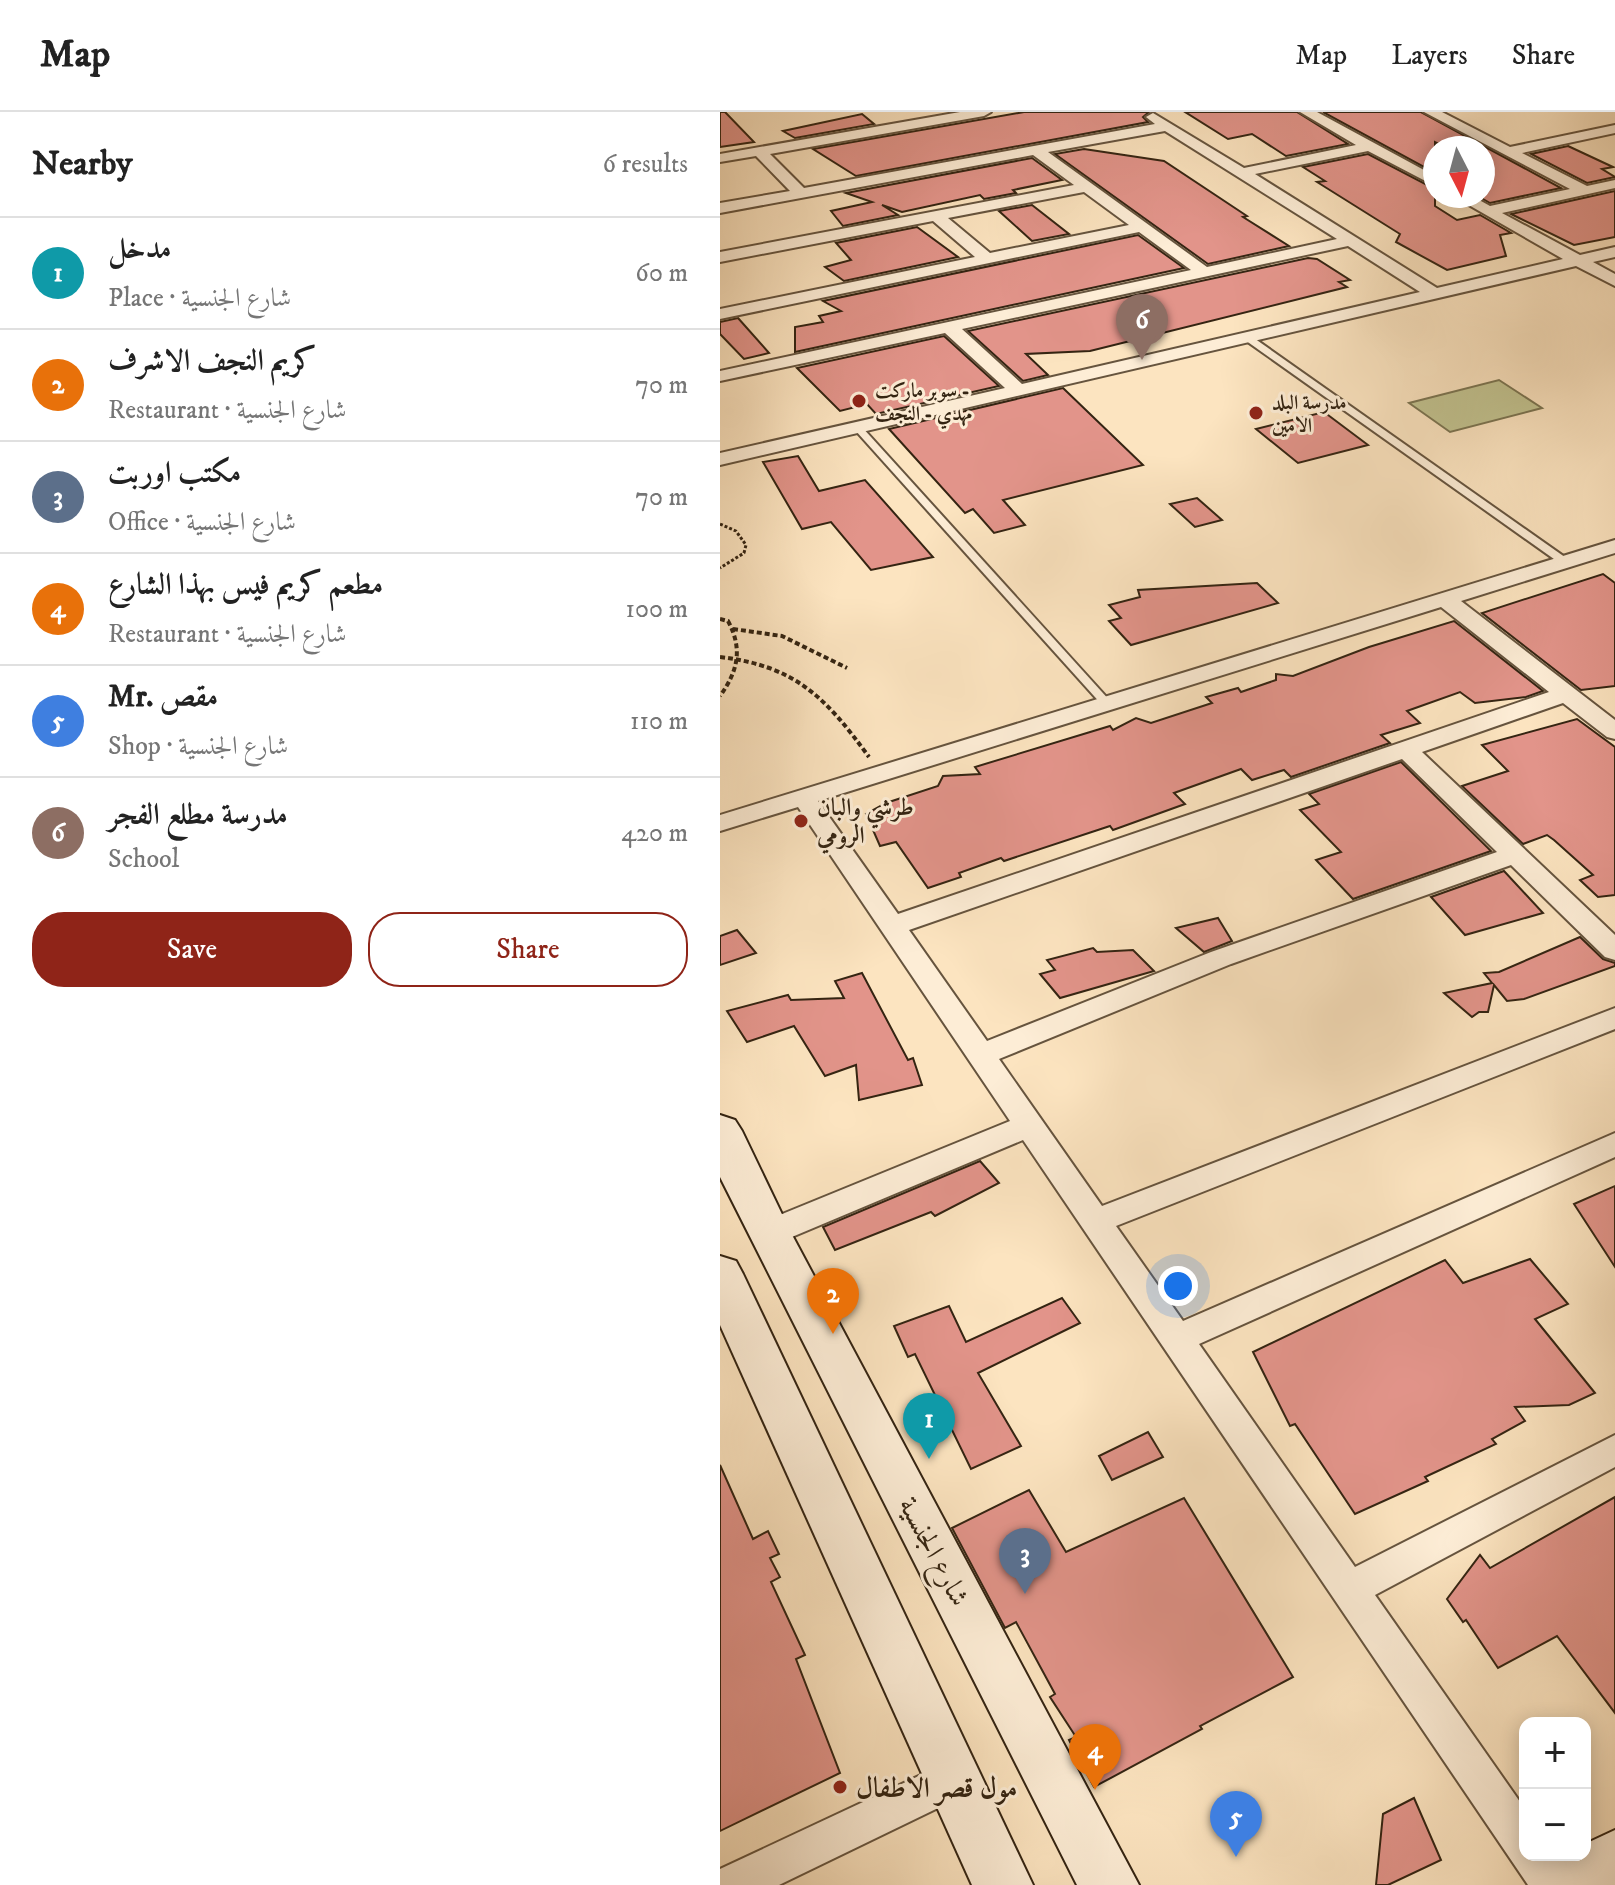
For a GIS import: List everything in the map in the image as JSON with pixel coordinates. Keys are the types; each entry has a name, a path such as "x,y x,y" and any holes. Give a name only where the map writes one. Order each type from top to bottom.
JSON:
{"main road":[{"name":"شارع الجنسية","path":"720,1131 769,1233 1109,1885"},
{"path":"720,1274 1003,1885"},
{"path":"1574,1885 1615,1860"}],"street":[{"path":"720,158 984,112"},
{"path":"1146,112 1435,294"},
{"path":"1307,112 1423,175"},
{"path":"1437,115 1472,112"},
{"path":"1437,115 1586,191"},
{"path":"720,208 1167,126"},
{"path":"1511,151 1615,129"},
{"path":"1240,173 1371,146"},
{"path":"1034,149 1204,272"},
{"path":"759,151 801,193"},
{"path":"1488,211 1615,184"},
{"path":"720,257 1086,187"},
{"path":"1483,208 1615,281"},
{"path":"936,216 986,258"},
{"path":"720,314 1141,227"},
{"path":"720,376 1350,241"},
{"path":"720,459 1615,252"},
{"path":"950,328 1019,391"},
{"path":"720,823 1605,549 1615,567"},
{"path":"1445,599 1615,732"},
{"path":"892,926 1566,694"},
{"path":"1406,749 1615,951"},
{"path":"804,798 1519,1836"},
{"path":"981,1055 1221,958 1516,854"},
{"path":"1096,1221 1615,1018"},
{"path":"769,1233 1029,1125"},
{"path":"1177,1339 1615,1144"},
{"path":"1349,1589 1615,1450"},
{"path":"733,1885 955,1779"},
{"path":"1536,1861 1553,1885"}],"lane":[{"path":"1248,338 1565,562"},
{"path":"858,428 1107,704"}],"path":[{"path":"720,524 736,531 746,545 744,553 720,568"},
{"path":"720,619 728,621 738,637 734,675 720,696"},
{"path":"733,629 782,636 847,668"},
{"path":"720,657 737,658 775,671 826,701 882,774"}],"green space":[{"path":"1499,380 1542,408 1450,432 1409,403"}],"building":[{"path":"720,112 725,112 754,142 720,147"},
{"path":"1024,112 1149,112 1143,117 1148,122 856,176 813,149"},
{"path":"1185,112 1297,112 1348,144 1286,156 1252,134 1228,139"},
{"path":"1323,112 1421,112 1465,136 1423,136 1423,166"},
{"path":"862,114 874,124 795,138 783,131"},
{"path":"1568,146 1613,167 1602,169 1615,177 1587,183 1531,154"},
{"path":"1084,149 1164,161 1289,246 1208,264 1055,154"},
{"path":"1495,152 1561,188 1495,202"},
{"path":"1368,154 1423,183 1423,208 1438,208 1457,220 1480,215 1511,233 1500,235 1506,256 1447,270 1396,242 1400,234 1317,182 1325,181 1303,167"},
{"path":"1032,158 1062,180 1013,190 1016,193 984,199 980,195 902,212 882,205 898,215 843,226 831,211 872,202 846,193"},
{"path":"1615,191 1615,237 1574,245 1511,214"},
{"path":"1032,205 1069,234 1032,241 999,211"},
{"path":"917,227 958,257 844,281 825,267 851,260 836,243"},
{"path":"1138,235 1184,268 795,352 795,327 823,322 819,316 841,311 823,301"},
{"path":"1308,258 1317,259 1350,280 1339,282 1347,287 1090,351 1026,354 1048,375 1023,381 968,331"},
{"path":"738,318 769,353 744,359 720,334 720,322"},
{"path":"944,336 999,386 876,414 867,404 840,411 797,368"},
{"path":"1063,388 1143,465 1003,500 1025,525 994,533 973,509 965,513 889,429"},
{"path":"1324,412 1368,445 1298,463 1256,429"},
{"path":"798,456 819,491 865,480 933,557 871,570 831,522 802,529 763,462"},
{"path":"1197,498 1222,520 1195,527 1170,504"},
{"path":"1603,574 1615,583 1615,686 1581,690 1482,613"},
{"path":"1257,583 1278,603 1131,645 1109,621 1121,618 1109,605 1140,597 1138,590"},
{"path":"1454,621 1543,691 1526,697 1475,703 1460,692 1407,711 1420,723 1381,735 1390,743 1291,777 1284,770 1252,780 1241,769 1174,793 1185,804 1113,830 1110,826 1004,861 1001,858 928,888 896,842 880,846 866,814 886,803 938,786 943,776 980,774 975,767 1110,726 1113,730 1136,718 1151,723 1212,703 1206,697 1238,688 1241,692 1276,680 1276,674 1293,676 1369,647"},
{"path":"1577,719 1615,747 1615,895 1598,897 1580,880 1593,875 1547,835 1523,844 1462,786 1508,771 1482,745"},
{"path":"1401,762 1491,851 1353,899 1316,860 1341,852 1300,810 1319,804 1309,794"},
{"path":"1504,871 1543,913 1465,935 1431,897"},
{"path":"1218,918 1232,941 1204,952 1176,928"},
{"path":"737,930 756,953 720,965 720,936"},
{"path":"1580,937 1615,966 1524,999 1507,1001 1494,985 1488,1012 1479,1012 1472,1017 1444,993 1492,983 1484,973 1499,972"},
{"path":"1093,948 1097,952 1133,950 1154,971 1060,998 1040,974 1055,970 1047,960"},
{"path":"862,973 908,1060 913,1058 922,1085 859,1100 856,1065 825,1076 794,1026 747,1042 727,1011 788,995 791,1000 844,998 835,981"},
{"path":"980,1161 999,1183 935,1216 931,1212 835,1250 823,1227"},
{"path":"1615,1186 1615,1267 1574,1204"},
{"path":"1530,1259 1568,1304 1535,1319 1595,1393 1569,1405 1515,1407 1525,1421 1492,1439 1496,1444 1425,1477 1428,1481 1355,1514 1295,1424 1290,1426 1253,1352 1445,1260 1463,1283"},
{"path":"1062,1298 1080,1323 978,1373 1021,1446 971,1469 915,1354 908,1357 894,1326 949,1306 966,1342"},
{"path":"1148,1432 1163,1457 1112,1480 1099,1456"},
{"path":"720,1465 753,1539 768,1531 779,1554 770,1558 780,1577 771,1582 805,1655 796,1659 840,1773 720,1831"},
{"path":"1029,1490 1066,1552 1184,1498 1293,1677 1094,1787 1069,1740 1076,1737 1050,1697 1055,1694 1016,1622 1005,1628 952,1528"},
{"path":"1615,1497 1615,1713 1557,1636 1498,1668 1466,1620 1463,1622 1447,1599 1480,1555 1490,1568"},
{"path":"1414,1798 1441,1860 1388,1885 1376,1885 1383,1814"}],"place":[{"name":"مدرسة مطلع الفجر","path":"1142,360"},
{"name":"سوبر ماركت - مهدي - النجف","path":"859,401"},
{"name":"مدرسة البلد الامين","path":"1256,413"},
{"name":"طرشي والبان الرومي","path":"801,821"},
{"name":"كريم النجف الاشرف","path":"833,1334"},
{"name":"مدخل","path":"929,1459"},
{"name":"مكتب اوربت","path":"1025,1594"},
{"name":"مول قصر الاطفال","path":"840,1787"},
{"name":"مطعم كريم فيس بهذا الشارع","path":"1095,1790"},
{"name":"Mr. مقص","path":"1236,1857"}]}
